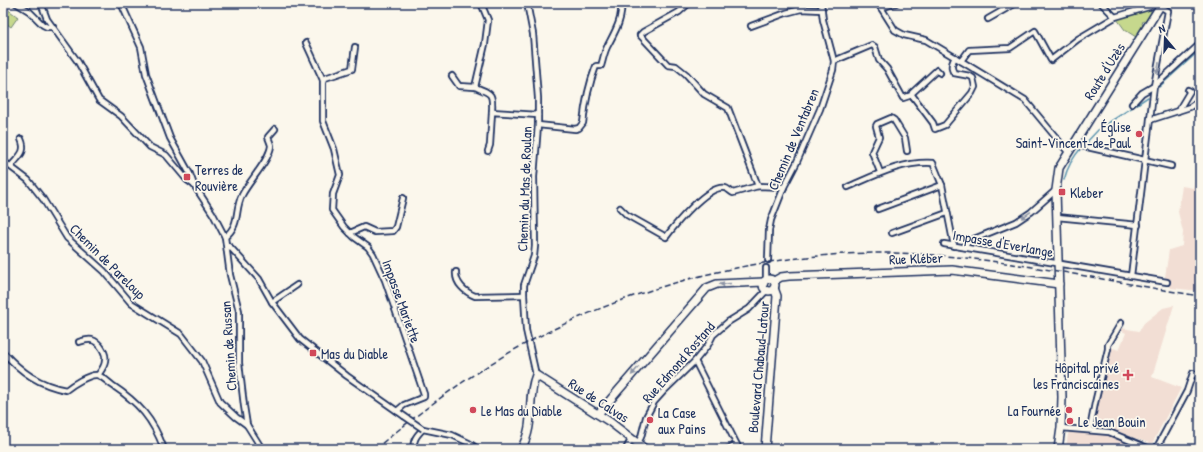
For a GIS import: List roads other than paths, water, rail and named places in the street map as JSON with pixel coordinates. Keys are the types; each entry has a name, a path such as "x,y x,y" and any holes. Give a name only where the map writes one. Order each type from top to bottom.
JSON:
{"street":[{"path":"16,3 29,11 43,25 47,27 53,26"},
{"path":"41,3 47,19 78,62 99,100 121,116 150,146 166,155 187,180 194,185"},
{"path":"121,3 141,47 146,74 170,138 190,174 194,185"},
{"path":"475,87 485,44 488,20 481,3"},
{"name":"Chemin du Mas de Roulan","path":"527,3 537,67 538,125 534,177 535,246 534,256 524,285 524,295 526,330 536,375"},
{"path":"538,125 576,129 581,126 583,123 588,94 596,66 601,66 606,49 616,31 622,12 620,3"},
{"path":"689,3 679,12 640,35 668,65 676,66 686,74 704,94 728,108 758,186"},
{"name":"Chemin de Ventabren","path":"768,260 769,230 771,220 784,187 796,164 820,109 833,70 834,61 821,3"},
{"path":"878,3 895,30 904,35 926,40 1025,100 1068,152"},
{"path":"881,8 896,3"},
{"path":"988,19 1016,3"},
{"path":"1101,3 1115,17"},
{"path":"961,61 969,50 1010,48 1035,31 1051,60 1078,39 1115,17 1158,5 1168,12 1154,86 1131,276"},
{"name":"Route d'Uzès","path":"1058,449 1061,428 1056,190 1059,168 1158,5"},
{"path":"751,26 801,9 822,10"},
{"name":"Impasse Mariette","path":"306,43 323,80 323,121 334,149 340,175 333,194 332,210 344,228 368,247 373,254 384,280 424,394 424,397 404,405 397,411"},
{"path":"1132,104 1142,93 1154,86 1200,44"},
{"path":"834,61 872,45 875,47 879,60 887,69 903,98 912,95 912,93 937,70 940,73"},
{"path":"323,80 352,69 355,47"},
{"path":"912,95 933,123 935,129 945,126 975,87 973,78 954,73 952,70 952,64 955,57"},
{"path":"452,76 459,86 475,87 489,93 492,98 490,145 488,151"},
{"path":"1178,111 1190,91 1188,90"},
{"path":"1150,120 1190,107 1200,100"},
{"path":"492,112 538,115"},
{"path":"880,172 872,152 879,137 876,126 877,124 891,118 894,120 905,138 907,151"},
{"path":"225,237 236,222 242,195 268,154 271,146 268,137 275,128"},
{"path":"11,166 23,151 24,146 21,139"},
{"path":"1074,144 1171,166"},
{"name":"Chemin de Pareloup","path":"3,161 28,180 43,199 67,238 104,271 130,303 181,334 202,361 220,402 247,425"},
{"path":"848,187 880,172 899,166 933,163 942,185 954,246"},
{"name":"Chemin de Russan","path":"194,185 213,214 225,237 230,275 239,312 239,363 247,425 262,449"},
{"path":"878,209 942,185"},
{"path":"620,208 627,216 666,237 678,221 700,200 716,188 725,188 733,193 758,186 784,187"},
{"path":"964,247 969,241 1016,222 1031,212 1056,190"},
{"path":"350,233 364,227 375,232 392,231 396,227 403,198"},
{"path":"892,233 947,214"},
{"path":"1057,217 1138,225"},
{"name":"Impasse d'Everlange","path":"944,244 1058,267 1167,282"},
{"path":"227,245 258,279 272,302 300,339 347,376 423,429 452,435 478,449"},
{"path":"766,268 769,284"},
{"name":"Rue Kléber","path":"598,414 707,288 717,284 769,284 780,277 789,276 937,269 969,271 1059,284"},
{"path":"456,272 456,280 465,291 475,296 524,295"},
{"name":"Rue Edmond Rostand","path":"626,449 635,440 641,437 646,417 654,402 696,361 708,345 713,335 728,322 749,309 769,284"},
{"name":"Boulevard Chabaud-Latour","path":"765,449 777,296 769,284"},
{"path":"272,302 297,285"},
{"path":"1090,430 1108,345 1121,323"},
{"path":"79,342 93,340 102,349 106,356 105,362 98,375"},
{"path":"3,352 26,374 60,389 66,390 90,376 98,375 128,396 142,409 152,422 164,449"},
{"path":"696,361 738,447 728,449"},
{"path":"1156,449 1186,391 1193,373 1200,377"},
{"path":"521,449 530,425 533,383 536,375"},
{"name":"Rue de Calvas","path":"536,375 598,414 635,440 645,449"},
{"path":"1061,428 1109,432 1150,449"},
{"path":"414,449 413,444 416,437 423,429"}],"waterway":[{"path":"1159,87 1200,50"},
{"path":"1084,145 1099,129 1148,97"},
{"path":"1064,180 1071,163 1082,147"}],"railway":[{"path":"375,449 414,418 481,370 531,340 585,315 641,294 698,276 757,264 817,256 876,253 934,255 1035,267 1200,296"}],"place":[{"name":"Église Saint-Vincent-de-Paul","path":"1139,134"},
{"name":"Terres de Rouvière","path":"187,177"},
{"name":"Kleber","path":"1062,192"},
{"name":"Mas du Diable","path":"313,353"},
{"name":"Hôpital privé les Franciscaines","path":"1128,375"},
{"name":"Le Mas du Diable","path":"473,410"},
{"name":"La Fournée","path":"1069,410"},
{"name":"La Case aux Pains","path":"650,420"},
{"name":"Le Jean Bouin","path":"1070,421"}]}
